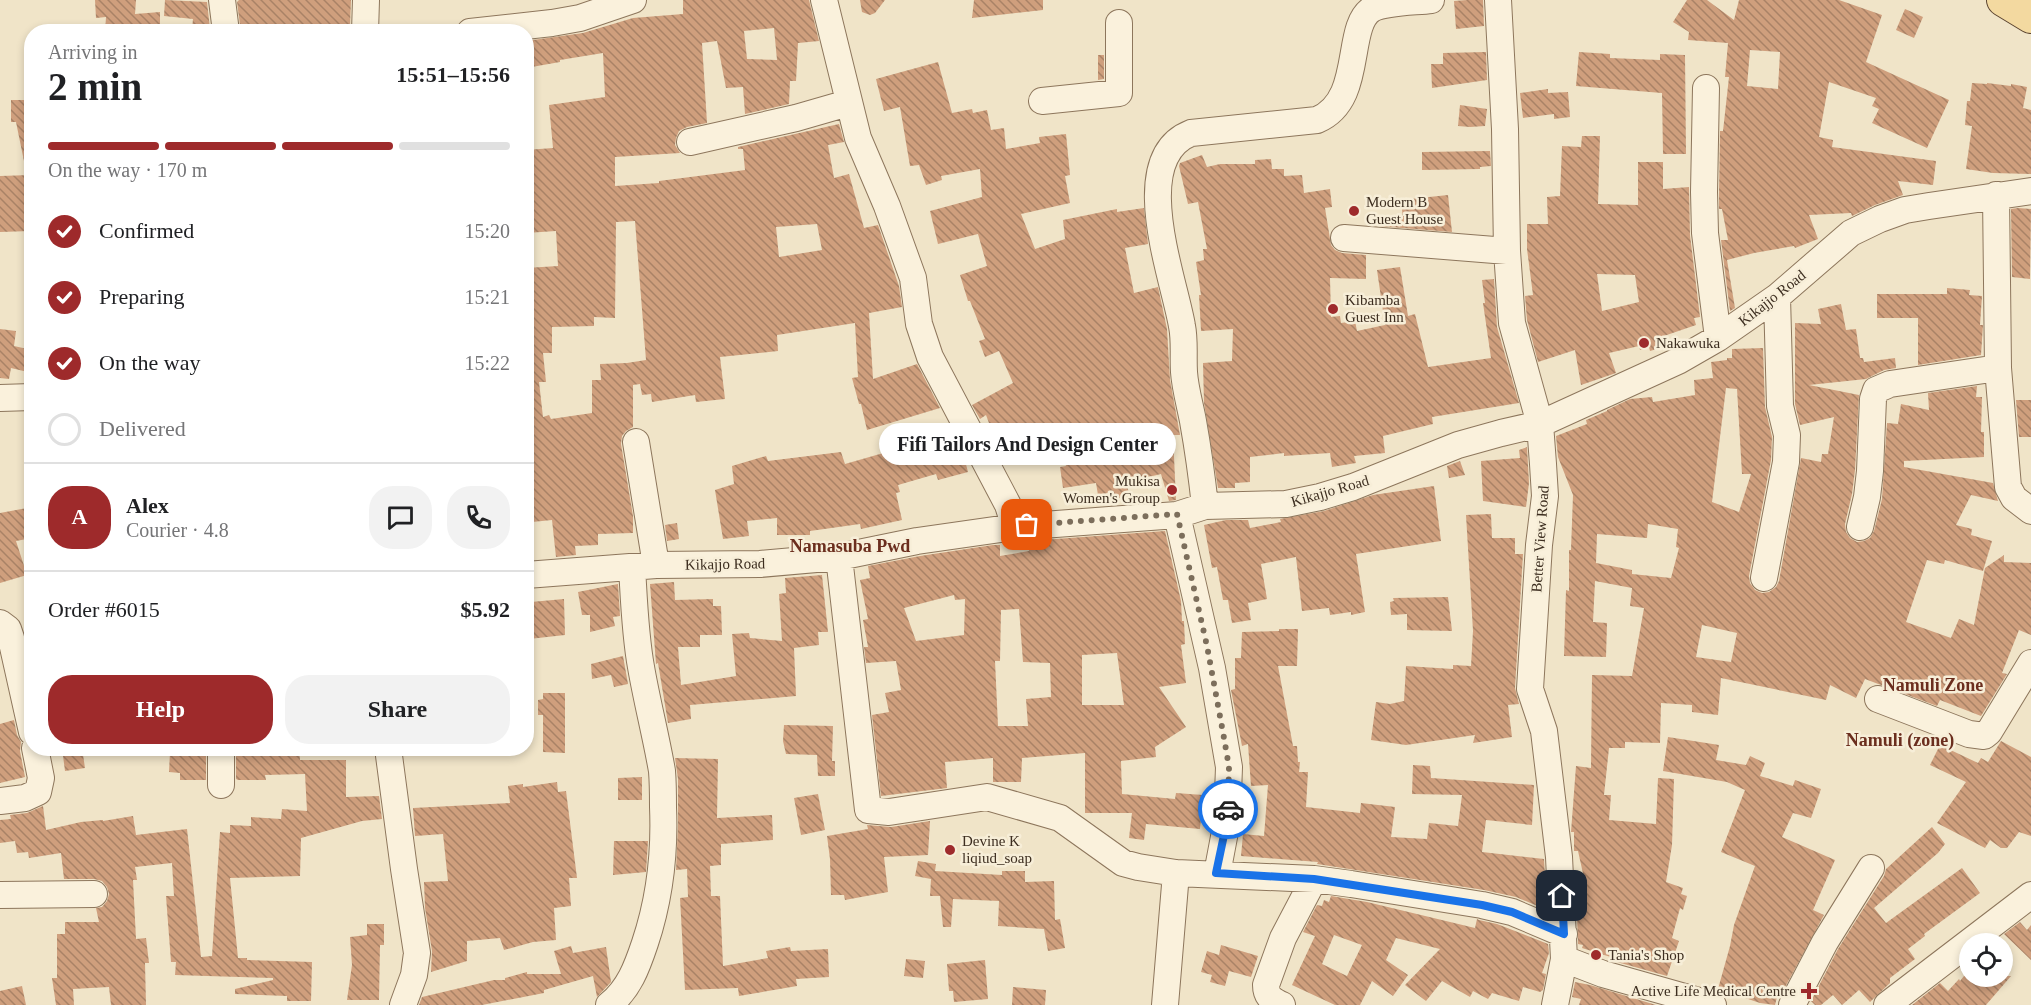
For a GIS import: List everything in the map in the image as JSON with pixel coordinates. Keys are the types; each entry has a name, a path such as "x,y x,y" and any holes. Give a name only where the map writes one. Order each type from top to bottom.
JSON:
{"main road":[{"path":"2003,0 2031,17"}],"street":[{"path":"222,0 225,24"},
{"path":"365,24 366,0"},
{"path":"534,24 580,18 633,0"},
{"path":"824,0 858,138 887,206 913,278 919,324 927,349 1008,505 1015,527"},
{"path":"1205,507 1184,373 1182,326 1163,250 1159,181 1166,154 1181,136 1191,133 1317,120 1331,113 1341,100 1351,71 1364,17 1369,11 1378,6 1431,0"},
{"name":"Better View Road","path":"1498,0 1505,129 1507,251 1512,323 1540,424 1545,496 1539,546 1530,689 1534,707 1544,731 1559,857 1564,947 1555,1005"},
{"path":"1042,101 1119,93 1119,23"},
{"path":"1706,87 1705,233 1718,338"},
{"path":"690,142 796,118 848,103"},
{"name":"Kikajjo Road","path":"534,574 644,566 760,564 839,557 917,541 1015,527 1177,514 1205,507 1286,504 1320,497 1353,487 1458,446 1540,424 1678,361 1718,338 1777,297 1861,227 1905,210 2031,191"},
{"path":"1995,195 1998,368 2008,487 2014,498 2031,511"},
{"path":"1344,238 1507,251"},
{"path":"1764,578 1786,462 1787,435 1779,396 1777,297"},
{"path":"1860,527 1867,496 1873,399 1876,390 1890,384 1998,368"},
{"path":"0,398 24,397"},
{"path":"609,1005 622,995 632,978 642,952 655,914 661,882 663,850 662,773 641,665 635,616 644,566 636,442"},
{"path":"1177,514 1212,668 1229,767 1227,821 1216,873"},
{"path":"839,557 868,810 888,812 987,797 1060,818 1123,863 1176,873 1314,879 1482,905 1512,912 1603,974 1713,1005"},
{"path":"0,623 8,629 11,638 24,696"},
{"path":"1878,699 1969,734 1984,736 1989,732 2031,663"},
{"path":"0,801 25,798 38,792 41,778 37,756"},
{"path":"221,756 221,785"},
{"path":"389,756 417,952 414,975 403,1005"},
{"path":"1792,1005 1825,942 1871,868"},
{"path":"1165,1005 1176,873"},
{"path":"1282,1005 1266,993 1266,985 1283,939 1314,879"},
{"path":"0,895 94,894"},
{"path":"1887,1005 2031,895"}],"building":[{"path":"95,0 136,0 135,14 160,12 160,24 106,24 106,17 96,18"},
{"path":"165,0 207,2 209,24 192,24 193,19 164,16"},
{"path":"239,0 351,0 350,24 240,24 237,2"},
{"path":"683,0 809,0 819,41 798,43 796,81 790,81 789,104 745,114 743,87 726,88 717,41 702,43 707,123 679,131 675,145 680,153 615,157 615,186 659,183 659,181 745,170 743,149 738,149 738,147 839,124 844,142 828,145 834,178 849,174 864,228 878,225 899,286 902,307 869,313 873,379 917,364 940,408 867,430 852,378 858,377 855,323 777,335 778,351 720,357 725,399 696,402 695,395 652,402 651,394 642,395 640,384 633,385 633,427 622,436 621,444 633,516 633,533 598,534 598,545 575,546 576,555 556,557 552,520 534,522 534,268 558,266 556,231 534,232 534,149 553,148 549,105 605,97 603,53 534,67 534,40 583,33 633,18 683,14","holes":["774,28 777,60 747,59 744,31","635,221 646,360 600,364 601,380 592,380 592,413 551,419 549,415 543,417 539,382 546,382 543,353 552,353 552,327 594,326 594,317 615,318 616,222","817,224 822,250 779,257 776,227"]},
{"path":"860,0 885,0 875,13 870,15 862,12"},
{"path":"974,0 1043,0 1043,10 972,18"},
{"path":"1483,0 1484,26 1456,29 1454,1"},
{"path":"1687,0 1707,0 1734,20 1739,0 1839,0 1882,15 1866,62 1949,100 1927,148 1872,123 1879,109 1872,106 1876,98 1829,82 1819,137 1833,140 1832,147 1936,161 1933,185 1898,181 1903,195 1852,216 1851,213 1809,215 1818,239 1795,248 1794,246 1754,253 1727,260 1735,308 1730,311 1721,240 1728,240 1722,209 1719,209 1720,131 1723,131 1729,77 1725,77 1728,43 1688,40 1689,32 1673,22","holes":["1750,50 1780,52 1778,89 1747,86"]},
{"path":"1905,9 1923,17 1914,38 1896,30"},
{"path":"1486,52 1487,80 1432,88 1431,64 1443,64 1443,53"},
{"path":"1579,52 1610,54 1610,58 1660,60 1660,54 1685,55 1686,154 1663,154 1662,93 1576,86"},
{"path":"1098,55 1104,55 1104,79 1098,80"},
{"path":"938,62 952,113 972,109 973,113 987,110 991,130 1004,128 1006,149 1040,143 1039,137 1066,134 1070,175 1065,176 1070,203 1021,214 1035,249 1065,239 1063,220 1117,209 1117,212 1144,208 1148,244 1125,248 1134,293 1158,287 1167,329 1170,380 1180,435 1173,435 1176,500 1169,501 1161,474 1127,482 1129,496 1109,500 1108,493 1098,495 1096,483 1063,488 1060,467 1066,466 1064,459 1072,456 1065,426 1024,441 1023,437 995,439 986,415 980,419 972,405 1013,383 999,351 985,357 979,341 985,339 970,301 968,301 960,275 987,266 978,234 938,244 930,211 982,197 980,169 941,176 942,180 926,185 919,165 910,166 900,107 884,111 876,79"},
{"path":"1972,83 2011,86 2011,84 2027,87 2023,108 2031,110 2031,174 1993,173 1966,169 1972,126 1965,125 1967,101 1970,101"},
{"path":"1548,89 1548,93 1568,92 1570,117 1554,119 1554,114 1523,118 1520,93"},
{"path":"11,100 24,100 24,161 16,122 11,122"},
{"path":"1460,105 1487,109 1485,126 1458,126"},
{"path":"1582,136 1600,136 1598,204 1638,205 1638,162 1663,162 1663,189 1689,187 1690,235 1700,317 1694,318 1696,325 1661,337 1664,347 1650,351 1649,347 1640,350 1639,346 1609,353 1616,373 1581,385 1575,350 1538,362 1527,320 1525,296 1533,295 1527,249 1527,224 1548,224 1547,197 1560,196 1562,146 1581,147","holes":["1597,274 1635,275 1639,302 1602,311"]},
{"path":"1490,151 1491,166 1480,167 1480,169 1422,170 1422,152"},
{"path":"1202,155 1207,167 1220,164 1255,164 1255,160 1271,159 1272,169 1284,169 1284,176 1302,175 1304,193 1330,189 1332,207 1325,208 1331,245 1342,253 1366,255 1366,279 1330,278 1331,317 1340,316 1341,323 1355,321 1357,331 1385,325 1377,270 1400,267 1408,316 1415,314 1428,367 1491,358 1482,280 1494,279 1497,327 1519,403 1432,417 1433,424 1383,436 1385,453 1354,456 1356,463 1332,467 1330,453 1284,456 1284,453 1250,457 1250,482 1235,483 1235,488 1218,488 1204,403 1203,363 1232,361 1233,329 1201,331 1199,295 1201,295 1196,262 1204,260 1203,249 1207,249 1198,202 1188,204 1179,166 1180,163"},
{"path":"24,175 24,231 0,232 0,176"},
{"path":"1448,195 1452,232 1378,226 1378,219 1403,219 1401,200"},
{"path":"2011,209 2031,209 2030,279 2012,277"},
{"path":"1947,288 1970,290 1969,295 1982,296 1981,355 1918,365 1918,318 1877,318 1877,294 1947,294"},
{"path":"1841,304 1846,330 1856,329 1860,358 1863,358 1864,362 1895,358 1896,368 1884,370 1866,379 1809,385 1859,395 1855,470 1845,524 1846,532 1857,542 1870,538 1874,531 1882,499 1887,423 1898,424 1901,404 1929,410 1928,393 1977,386 1976,397 1982,397 1981,432 1984,432 1984,457 1904,461 1904,467 1993,483 1998,501 1971,495 1956,525 1972,529 1971,535 1992,541 1983,571 1945,560 1944,564 1927,560 1906,622 1951,638 1959,619 1974,625 1985,568 2004,555 2004,562 2031,563 2031,635 2019,630 2002,673 2007,674 1981,716 1940,700 1937,706 1865,679 1856,698 1830,685 1826,700 1721,678 1718,715 1692,712 1692,705 1661,703 1660,743 1625,742 1625,748 1609,748 1604,795 1611,795 1609,820 1656,824 1658,778 1674,779 1672,845 1666,882 1683,888 1681,894 1687,896 1683,910 1680,908 1672,938 1679,941 1667,976 1617,962 1617,959 1582,948 1583,945 1578,944 1577,916 1580,911 1577,911 1575,886 1586,887 1578,851 1574,851 1574,832 1571,832 1576,766 1591,768 1592,675 1632,676 1644,608 1630,606 1632,588 1595,581 1593,622 1607,623 1606,657 1564,656 1573,495 1558,457 1556,436 1587,424 1586,420 1630,399 1652,397 1653,402 1695,395 1694,380 1713,378 1711,362 1732,358 1732,349 1763,348 1765,407 1772,437 1771,460 1749,576 1750,583 1755,590 1762,593 1769,592 1776,587 1779,581 1801,458 1821,462 1822,454 1828,454 1834,417 1800,425 1795,404 1795,323 1821,324 1818,309","holes":["1726,388 1737,389 1742,474 1751,474 1739,512 1712,502","1648,524 1678,529 1676,547 1679,548 1671,578 1632,574 1632,570 1596,563 1597,534 1647,538","1702,625 1737,633 1731,662 1696,657"]},
{"path":"0,329 16,331 14,346 24,348 24,371 11,368 9,379 0,378"},
{"path":"2016,400 2031,400 2031,437 2019,437"},
{"path":"953,433 962,449 968,472 938,480 936,474 898,485 900,492 896,493 902,520 861,529 860,524 810,531 810,535 777,535 777,518 747,521 749,536 723,539 715,490 734,484 732,466 766,456 768,461 841,452 845,464"},
{"path":"1527,447 1529,483 1526,507 1483,501 1481,461 1520,458 1519,450"},
{"path":"1460,461 1465,475 1449,478 1447,466"},
{"path":"1434,486 1441,541 1356,554 1365,612 1330,615 1329,608 1302,611 1296,557 1261,564 1267,599 1248,603 1251,620 1232,623 1228,600 1223,600 1217,567 1212,568 1204,525 1226,520 1248,520 1250,528 1281,522 1280,519 1324,511 1373,495"},
{"path":"24,509 24,540 16,541 24,566 24,576 0,583 0,513"},
{"path":"1491,514 1492,538 1515,538 1515,554 1523,554 1515,688 1519,704 1508,705 1512,737 1473,743 1475,735 1406,745 1371,740 1376,702 1390,704 1404,701 1406,666 1453,669 1453,665 1471,666 1473,631 1466,515"},
{"path":"677,523 679,539 667,541 665,525"},
{"path":"1165,531 1181,601 1182,621 1184,621 1185,644 1181,645 1186,683 1159,687 1186,727 1155,747 1156,757 1121,761 1122,794 1175,799 1176,793 1203,795 1200,829 1146,824 1144,840 1129,838 1132,813 1085,813 1085,753 1022,758 1021,782 993,782 993,758 945,762 947,788 881,796 872,715 889,712 885,693 901,690 896,661 866,663 864,647 868,647 863,620 868,619 860,580 870,578 868,566 993,545 1000,545 1000,556 1029,551 1028,541","holes":["954,595 955,600 965,599 964,635 916,641 904,608","1019,609 1023,662 1050,663 1051,697 1026,699 1028,726 998,726 995,661 1000,661 1001,610","1117,653 1124,705 1082,705 1082,655"]},
{"path":"822,575 828,632 818,632 819,645 794,648 796,696 690,705 691,719 668,723 658,663 656,664 650,584 674,582 675,600 713,599 713,606 721,606 722,635 700,635 700,647 678,647 681,685 736,676 732,634 749,633 750,638 782,641 779,594 786,593 785,578"},
{"path":"618,584 620,616 613,617 615,626 590,632 590,615 582,615 578,592"},
{"path":"1448,597 1452,631 1407,630 1407,614 1391,615 1390,602 1394,601 1393,598"},
{"path":"564,599 565,635 534,638 534,602"},
{"path":"1279,629 1298,629 1297,666 1278,666 1293,746 1297,746 1299,772 1308,772 1306,807 1360,813 1361,803 1395,807 1391,837 1427,839 1429,823 1458,826 1462,795 1412,794 1413,765 1430,766 1431,778 1534,785 1532,825 1486,820 1482,852 1544,859 1547,910 1516,897 1484,890 1317,864 1318,862 1241,856 1243,834 1264,836 1268,785 1251,786 1248,744 1242,746 1231,690 1235,689 1235,658 1241,658 1242,632 1279,631"},
{"path":"623,656 628,684 614,687 611,675 592,679 591,664"},
{"path":"543,693 565,693 565,753 543,752 543,715 538,715 538,700 543,699"},
{"path":"14,720 21,742 20,751 25,777 0,783 0,724"},
{"path":"784,725 833,726 832,761 835,761 835,776 818,776 817,755 786,754 783,741"},
{"path":"1668,737 1719,745 1716,760 1746,765 1750,756 1765,763 1760,776 1793,786 1795,780 1821,789 1811,818 1793,813 1782,837 1835,860 1813,910 1824,915 1783,991 1779,989 1775,1005 1760,1003 1718,989 1734,925 1755,866 1721,852 1745,790 1727,782 1663,771"},
{"path":"2001,741 2031,757 2031,836 2019,832 2007,848 2001,848 1990,840 1985,848 1937,823 1966,782 1930,765 1940,745 1978,763 1981,758 1988,762"},
{"path":"63,756 83,756 85,768 65,771"},
{"path":"170,756 206,756 206,780 180,780 180,773 169,772"},
{"path":"236,756 300,756 300,760 346,760 346,797 379,796 382,819 362,821 301,838 300,876 230,878 238,958 312,962 311,1001 287,1001 287,996 235,994 235,989 273,980 273,978 175,975 176,962 171,962 166,896 174,896 172,863 135,867 137,880 133,880 136,939 146,938 149,963 145,963 146,1005 111,1005 109,987 73,989 74,1005 56,1005 52,978 57,978 57,934 65,934 65,922 99,922 96,908 102,907 107,901 109,894 107,887 102,881 94,879 64,879 61,853 29,858 28,852 17,853 15,841 0,843 0,820 11,819 10,815 27,813 43,806 46,830 81,822 133,816 136,835 187,829 201,957 212,956 220,832 230,833 230,825 251,826 251,817 281,819 282,809 307,811 305,774 265,775 266,780 236,779"},
{"path":"675,758 718,759 717,818 772,815 773,840 721,844 721,865 710,866 711,896 720,896 723,966 768,958 766,951 790,947 791,951 828,949 829,977 796,979 797,986 739,996 738,988 685,990 680,898 688,897 687,869 676,870 678,779"},
{"path":"642,777 642,800 618,800 618,778"},
{"path":"557,782 558,792 566,791 577,878 569,878 571,906 554,908 556,940 533,942 504,950 500,938 467,941 467,961 431,972 432,951 425,908 424,882 448,881 443,834 415,836 413,808 510,803 508,786 523,784 523,787"},
{"path":"818,794 825,830 801,835 794,798"},
{"path":"930,821 928,855 884,857 888,892 845,900 844,895 831,895 827,836 868,829 867,825 891,827"},
{"path":"1932,827 1945,844 1938,853 1874,908 1886,923 1962,868 1980,893 1924,934 1925,936 1908,949 1915,959 1890,978 1890,983 1870,1002 1859,990 1842,1005 1833,995 1821,1005 1815,1005 1811,1001 1838,949 1884,876 1886,869"},
{"path":"614,841 648,841 646,872 613,875"},
{"path":"918,861 936,864 935,871 1002,875 1002,871 1025,871 1025,882 1054,881 1055,920 1060,919 1065,948 1048,951 1044,929 998,926 999,901 953,899 951,927 943,927 940,896 930,896 931,879 915,876"},
{"path":"1331,896 1367,902 1475,928 1477,919 1497,924 1548,944 1549,953 1542,973 1546,974 1543,990 1540,992 1523,987 1519,1001 1492,993 1488,999 1473,991 1470,997 1442,981 1426,1001 1405,985 1440,949 1396,938 1386,960 1408,975 1393,996 1372,981 1360,1005 1335,1005 1292,985 1315,936 1303,932 1317,905 1322,906 1324,900 1329,902","holes":["1334,935 1362,945 1347,976 1322,964"]},
{"path":"2020,922 2027,930 2031,925 2031,960 2013,943 2013,933 2005,933"},
{"path":"367,924 384,924 384,945 380,945 379,1000 347,1000 352,965 350,937 367,935"},
{"path":"1221,945 1258,956 1251,977 1229,971 1225,986 1210,982 1212,975 1201,972 1207,951 1219,955"},
{"path":"571,946 573,953 606,947 611,982 597,997 593,976 544,990 544,993 482,1005 419,1005 422,997 494,980 505,980 505,978 527,972 527,974 561,974 554,951"},
{"path":"906,959 925,961 923,978 904,976"},
{"path":"985,960 988,999 954,1002 953,991 949,991 947,964"},
{"path":"1959,979 1959,987 2002,987 1986,1005 1912,1005 1940,983 1948,991"},
{"path":"1575,982 1656,1005 1579,1005 1581,999 1572,997"},
{"path":"22,986 26,1005 0,1005 0,991"},
{"path":"1013,987 1046,990 1045,1005 1012,1005"}],"way so far":[{"path":"1027,525 1177,514 1207,646 1224,738 1229,767 1228,809"}],"place":[{"name":"Modern B Guest House","path":"1354,211"},
{"name":"Kibamba Guest Inn","path":"1333,309"},
{"name":"Nakawuka","path":"1644,343"},
{"name":"Mukisa Women's Group","path":"1172,490"},
{"name":"Fifi Tailors And Design Center","path":"1027,525"},
{"name":"Devine K liqiud_soap","path":"950,850"},
{"name":"Tania's Shop","path":"1596,955"},
{"name":"Active Life Medical Centre","path":"1809,991"}],"district":[{"name":"Namasuba Pwd","path":"850,546"},
{"name":"Namuli Zone","path":"1933,685"},
{"name":"Namuli (zone)","path":"1900,740"}],"route":[{"path":"1228,809 1216,873 1314,879 1482,905 1512,912 1564,934 1562,896"}]}
